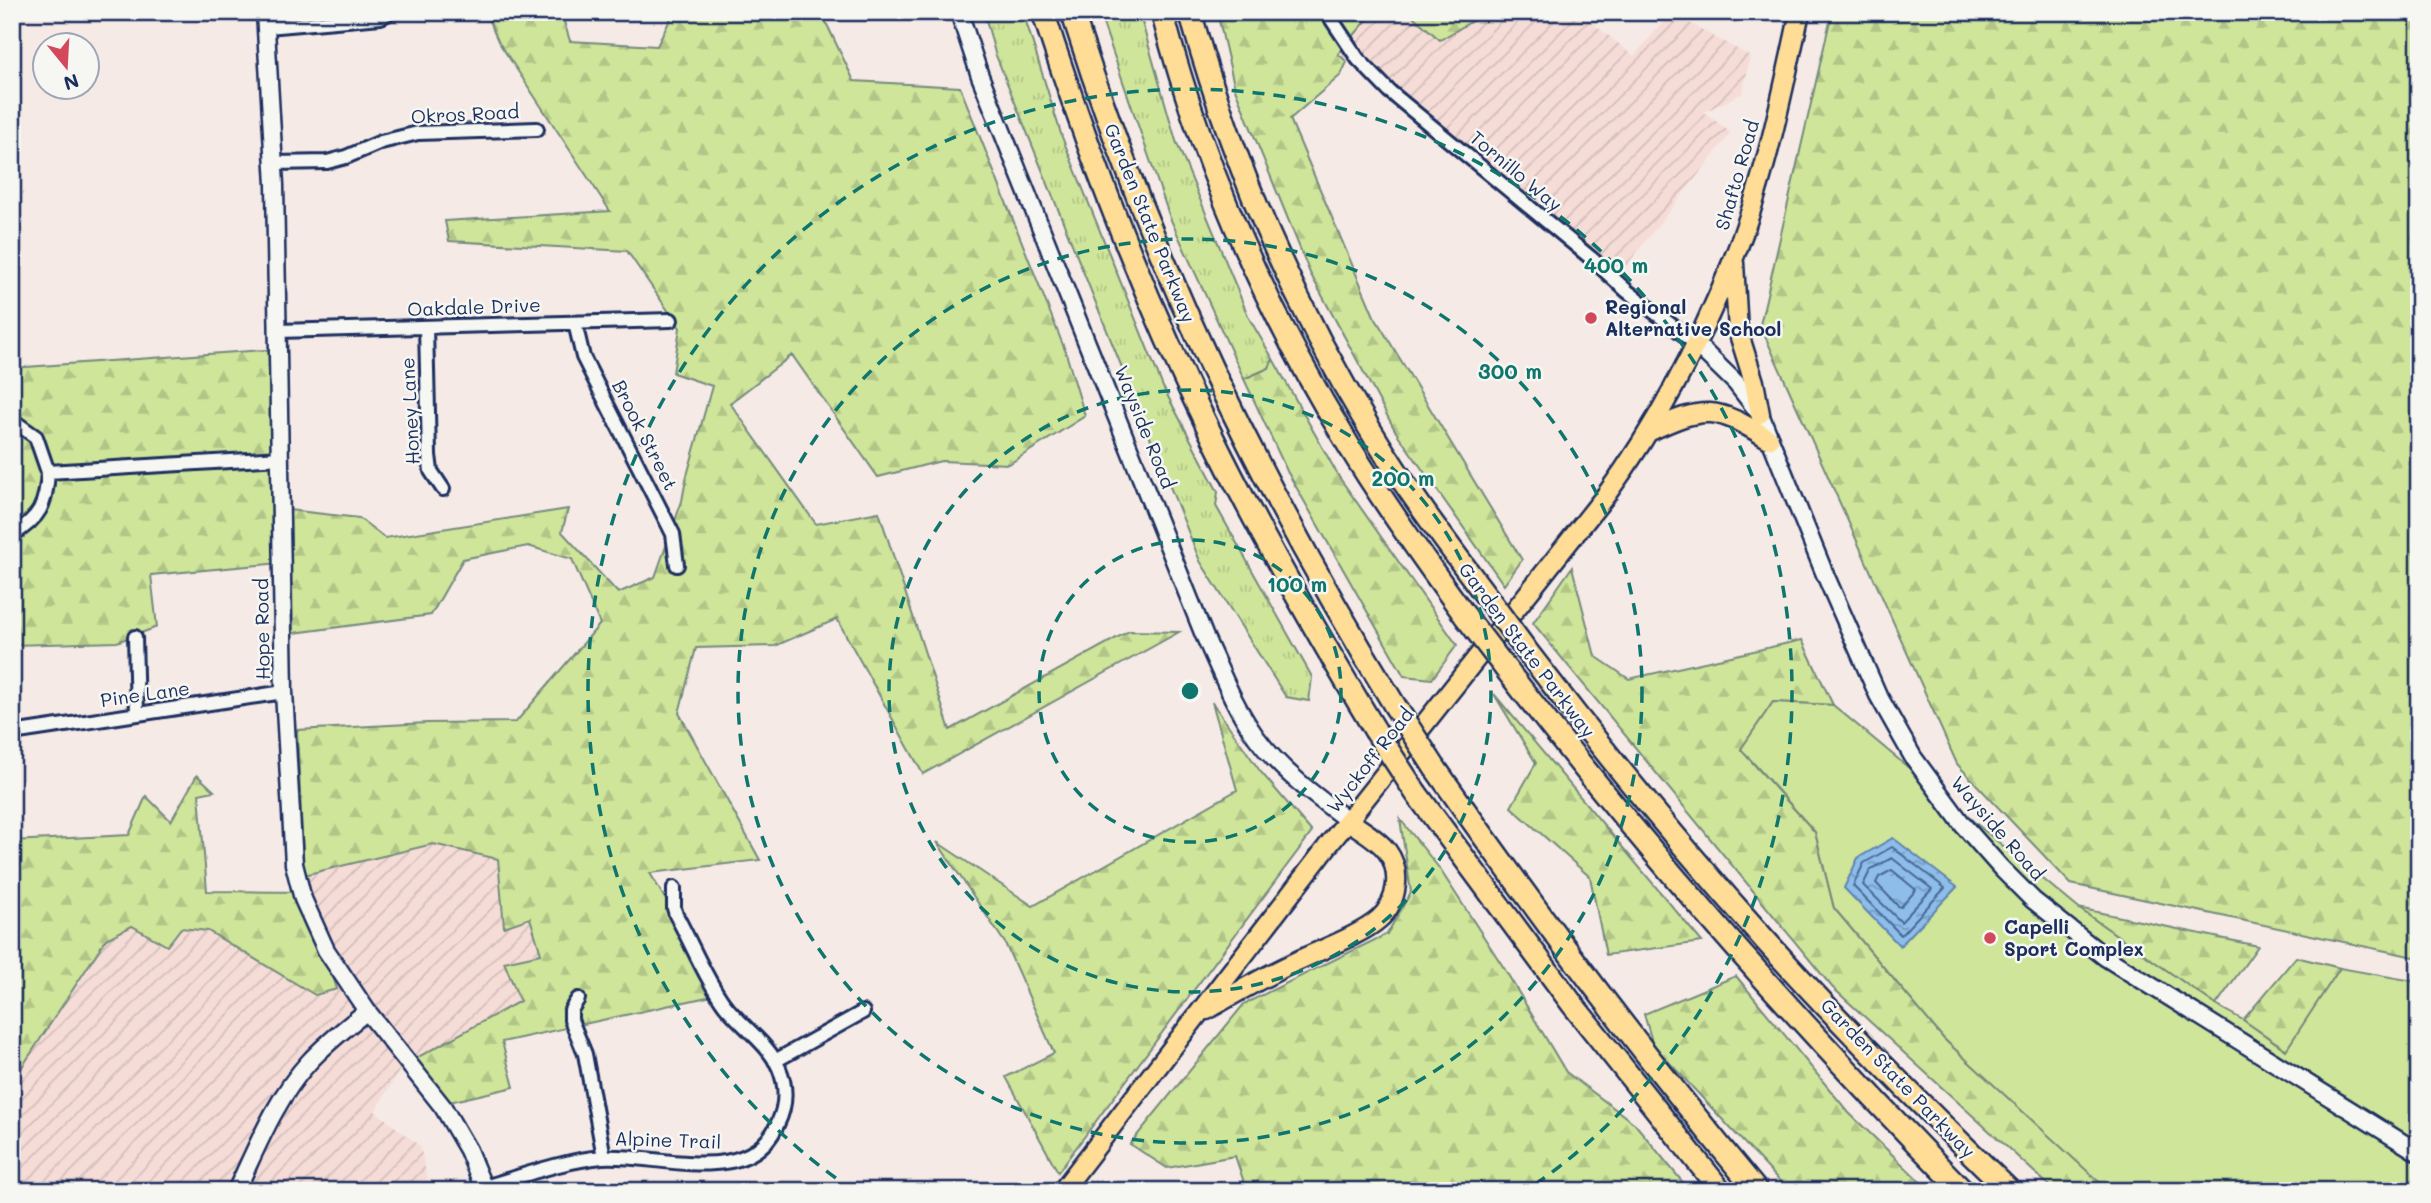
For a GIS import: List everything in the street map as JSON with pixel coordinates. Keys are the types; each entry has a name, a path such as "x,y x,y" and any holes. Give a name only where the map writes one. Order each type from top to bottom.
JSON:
{"highway":[{"name":"Garden State Parkway","path":"1043,12 1110,203 1153,308 1209,429 1293,589 1375,730 1416,793 1573,1005 1721,1191"},
{"name":"Garden State Parkway","path":"1072,12 1131,182 1195,336 1284,516 1353,638 1435,768 1505,868 1608,1006 1757,1191"},
{"name":"Garden State Parkway","path":"1162,12 1191,107 1236,225 1286,334 1382,499 1509,673 1587,773 1695,902 1816,1037 1963,1191"},
{"name":"Garden State Parkway","path":"1190,12 1238,159 1282,264 1365,421 1401,479 1526,650 1632,786 1767,943 1858,1040 2010,1191"}],"main road":[{"name":"Shafto Road","path":"1696,344 1733,259 1769,145 1800,12"},
{"path":"1733,259 1738,331 1754,382 1760,414"},
{"name":"Wyckoff Road","path":"1062,1191 1606,495 1648,432 1696,344"},
{"path":"1648,432 1677,419 1706,412 1729,415 1769,439"},
{"path":"1199,1015 1263,977 1370,926 1386,912 1396,890 1392,861 1380,844 1349,821"}],"street":[{"path":"266,20 381,17 391,12"},
{"name":"Wayside Road","path":"959,12 980,76 1204,635 1232,696 1257,738 1279,763 1305,788 1349,821"},
{"name":"Tornillo Way","path":"1331,12 1332,20 1358,59 1389,91 1591,258 1627,291 1696,344"},
{"name":"Hope Road","path":"266,20 274,163 284,692 291,840 296,871 308,911 326,950 367,1011 443,1107 468,1150 484,1189"},
{"name":"Okros Road","path":"274,163 327,162 382,142 418,133 537,130"},
{"name":"Oakdale Drive","path":"278,331 671,320"},
{"name":"Brook Street","path":"575,323 583,357 673,534 677,565"},
{"name":"Honey Lane","path":"426,327 429,464 443,489"},
{"name":"Wayside Road","path":"1696,344 1736,383 1760,414 1824,572 1886,710 1913,757 1937,793 2001,868 2054,918 2105,957 2419,1153"},
{"path":"12,420 36,437 48,472 47,494 41,511 25,527 12,535"},
{"path":"48,472 281,458"},
{"path":"135,637 137,714"},
{"name":"Pine Lane","path":"12,733 284,692"},
{"name":"Alpine Trail","path":"484,1189 564,1164 604,1157 708,1164 745,1157 764,1144 780,1118 784,1090 775,1061 718,995 676,915 674,888"},
{"path":"578,999 571,1010 571,1020 585,1054 604,1157"},
{"path":"236,1191 295,1078 322,1047 367,1011"},
{"path":"775,1061 863,1012"}],"shaded area":[{"path":"1374,12 1408,12 1440,40 1487,12 1579,12 1634,56 1671,13 1750,56 1743,93 1704,112 1731,133 1615,280 1338,54"},
{"path":"433,844 498,859 504,927 530,918 541,954 520,1001 403,1065 375,1111 420,1146 429,1185 448,1191 12,1191 12,1118 20,1070 106,939 132,926 167,946 181,928 208,931 315,995 304,875"}],"green space":[{"path":"485,12 561,12 570,41 657,46 674,12 821,12 854,81 960,87 1065,350 1085,416 1009,464 941,461 878,477 792,355 730,403 816,524 879,512 950,730 1129,631 1179,632 923,774 837,619 775,646 696,648 679,713 760,860 650,873 721,994 502,1042 514,1087 441,1104 409,1062 520,1001 504,962 541,954 530,918 504,927 498,859 433,844 304,875 297,730 427,723 516,722 600,624 572,559 528,546 463,559 431,615 293,633 292,584 280,563 151,575 157,627 117,642 12,645 12,368 279,349 280,509 359,518 385,538 568,509 562,532 618,593 655,577 682,501 712,386 673,373 680,328 627,251 449,241 445,221 610,211 498,41"},
{"path":"984,12 1023,12 1062,137 1163,387 1218,492 1216,506 1312,677 1309,701 1286,697 1200,561 995,53"},
{"path":"1099,12 1139,12 1176,141 1249,318 1273,359 1269,368 1244,379 1170,218"},
{"path":"1217,12 1374,12 1338,54 1347,62 1341,75 1290,119 1374,316 1522,560 1504,585 1396,432 1310,273 1235,89"},
{"path":"1408,12 1487,12 1440,40"},
{"path":"1832,12 2419,12 2419,958 2071,884 1957,764 1760,325"},
{"path":"1273,359 1339,477 1457,645 1432,679 1404,676 1287,471 1244,379 1269,368"},
{"path":"1572,567 1595,656 1629,679 1802,640 1833,705 1773,702 1741,750 1815,832 1834,908 1944,1039 2112,1191 2055,1191 1832,987 1533,623"},
{"path":"1494,694 1702,942 1606,955 1590,877 1511,807 1536,763"},
{"path":"1212,702 1260,771 1312,832 1058,1172 1006,1077 1054,1053 1005,943 937,842 1033,906 1237,790"},
{"name":"Capelli Sport Complex","path":"1773,702 1833,705 2078,908 2216,1005 2286,1050 2340,968 2419,982 2419,1191 2112,1191 2098,1181 1944,1039 1834,908 1815,832 1741,749"},
{"path":"197,775 214,791 199,794 207,891 306,892 337,989 315,995 208,931 181,928 167,946 132,926 106,939 20,1070 12,1118 12,841 129,835 146,796 171,821"},
{"path":"1400,819 1439,868 1504,968 1566,1072 1635,1124 1690,1191 1247,1191 1235,1156 1167,1168 1130,1144 1244,1004 1387,934 1411,892"},
{"path":"2078,908 2258,946 2216,1005"},
{"path":"2296,957 2340,968 2287,1050 2243,1020"},
{"path":"1736,976 1849,1113 1930,1191 1789,1191 1653,1045 1644,1014"}],"water":[{"path":"1893,838 1957,887 1900,946 1844,888 1858,858"}],"place":[{"name":"Regional Alternative School","path":"1591,318"},
{"name":"Capelli Sport Complex","path":"1990,938"}]}
